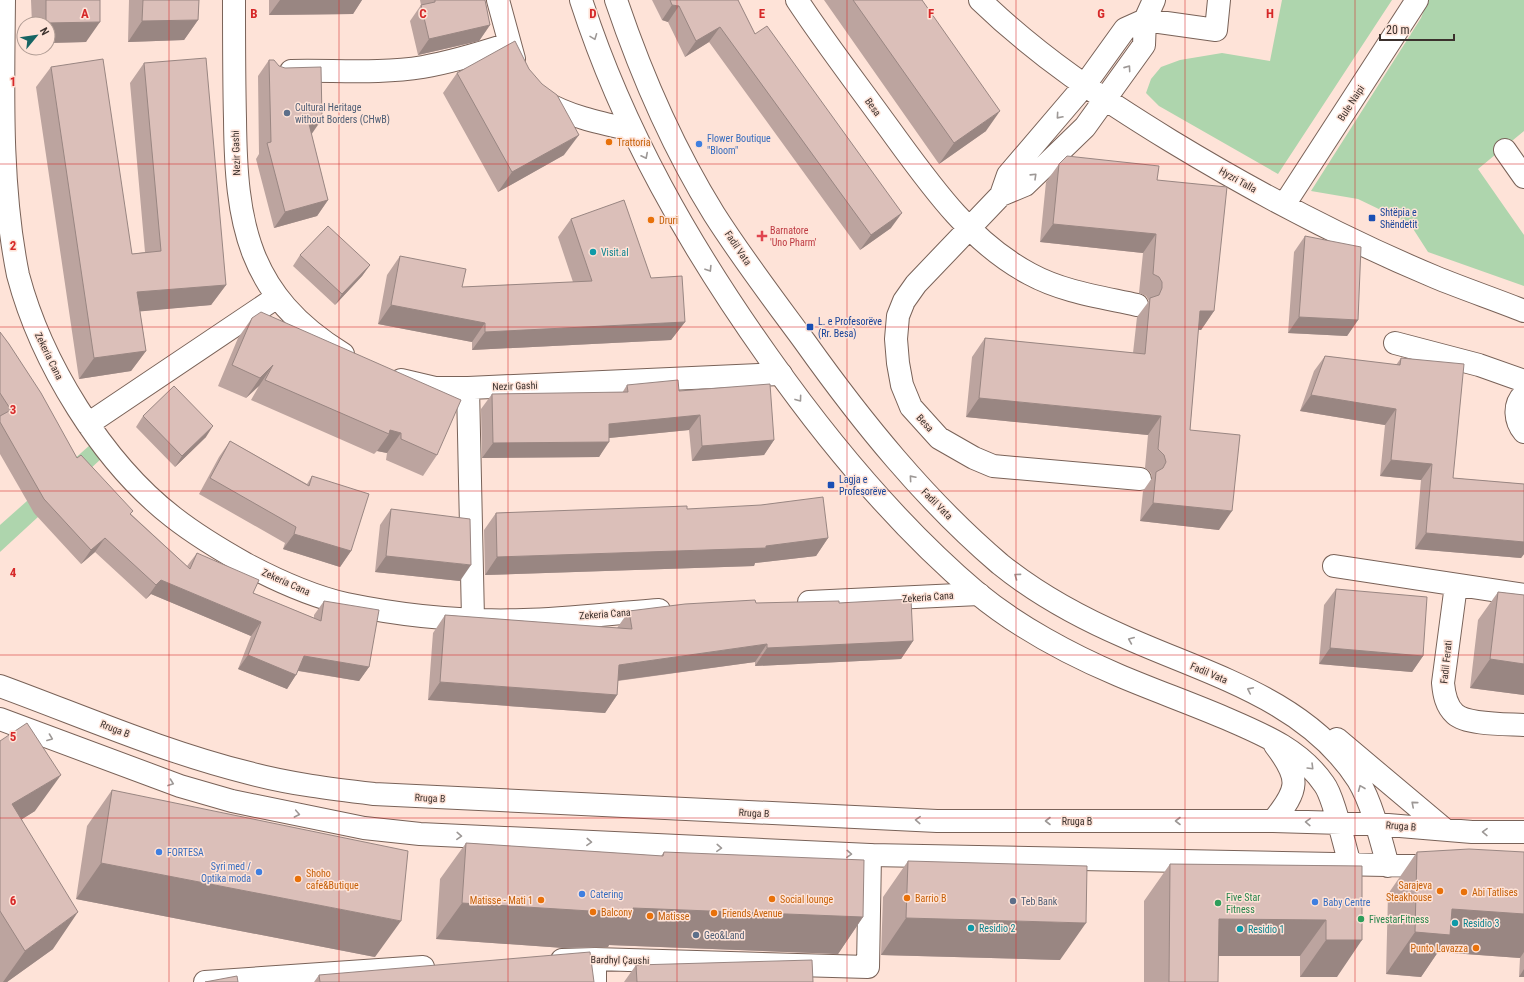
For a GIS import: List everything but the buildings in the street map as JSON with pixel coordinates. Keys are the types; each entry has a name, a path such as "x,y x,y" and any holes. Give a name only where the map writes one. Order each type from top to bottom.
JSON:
{"main road":[{"name":"Zekeria Cana","path":"4,0 3,172 8,222 17,267 36,328 60,379 88,424 122,467 172,516 217,547 262,572 302,591 344,603 413,614 473,619 524,620 680,608"},
{"name":"Nezir Gashi","path":"234,0 236,167 239,201 247,235 259,268 277,297 297,320 324,342 358,362"},
{"path":"498,0 516,65 524,81 537,98 597,124 632,130"},
{"path":"581,0 609,78 632,130 684,230 744,323 817,423 856,470 897,516 979,594 1020,623 1066,650 1111,672 1268,736 1295,754 1312,768 1327,788 1350,864"},
{"name":"Fadil Vata","path":"616,0 645,77 661,112 674,140 714,213 760,282 823,367 888,450 924,492 1001,565 1038,592 1124,637 1251,690 1285,709 1339,757 1359,782 1376,824 1388,866"},
{"name":"Besa","path":"797,0 822,38 922,173 969,229 1008,260 1047,282 1065,289 1137,305"},
{"name":"Hyzri Talla","path":"980,0 1031,46 1084,86 1207,162 1284,205 1370,248 1428,274 1524,310"},
{"path":"1154,0 1145,20 1216,30 1219,0"},
{"name":"Bule Naipi","path":"1284,205 1417,0"},
{"name":"Besa","path":"1001,195 1008,175 1084,86 1125,29 1145,20 1144,45 1106,100 1085,127 1024,185 1001,195 916,284 904,301 898,316 896,339 902,384 911,407 939,438 974,458 994,466 1140,479"},
{"path":"274,71 386,70 423,67 469,57 509,44"},
{"path":"1505,150 1524,177"},
{"path":"88,424 277,297"},
{"path":"1395,343 1480,365 1524,381"},
{"name":"Nezir Gashi","path":"379,373 406,382 434,388 468,388 781,374"},
{"path":"468,388 473,619"},
{"path":"1524,394 1517,405 1516,414 1518,424 1524,432"},
{"path":"1334,566 1524,595"},
{"name":"Fadil Ferati","path":"1456,585 1443,683 1445,699 1455,714 1468,720 1524,725"},
{"name":"Zekeria Cana","path":"791,603 979,594"},
{"name":"Rruga B","path":"0,686 193,757 228,767 315,787 374,794 937,821 1273,821 1376,824 1444,829 1524,832"},
{"path":"1285,709 1323,728 1444,829"},
{"path":"0,719 180,786 232,800 364,828 420,834 870,855 1455,867"},
{"path":"1268,736 1286,759 1294,775 1294,789 1289,801 1273,821"},
{"name":"Bardhyl Çaushi","path":"540,961 595,959 868,967 870,855"},
{"path":"595,959 595,982"},
{"path":"205,982 440,966"}],"green space":[{"path":"1282,0 1392,0 1278,174 1159,106 1146,93 1151,79 1161,67 1180,60 1222,53 1270,61"},
{"path":"1428,0 1524,0 1524,131 1478,169 1524,235 1524,286 1428,252 1410,224 1358,199 1311,191 1421,18"},
{"path":"90,445 102,458 0,552 0,525"}],"place":[{"name":"Cultural Heritage without Borders (CHwB)","path":"287,113"},
{"name":"Trattoria","path":"609,142"},
{"name":"Flower Boutique \"Bloom\"","path":"699,144"},
{"name":"Shtëpia e Shëndetit","path":"1372,218"},
{"name":"Druri","path":"651,220"},
{"name":"Barnatore 'Uno Pharm'","path":"762,236"},
{"name":"Visit.al","path":"593,252"},
{"name":"L. e Profesorëve (Rr. Besa)","path":"810,327"},
{"name":"Lagja e Profesorëve","path":"831,485"},
{"name":"FORTESA","path":"159,852"},
{"name":"Syri med / Optika moda","path":"259,872"},
{"name":"Shoho cafe&Butique","path":"298,879"},
{"name":"Sarajeva Steakhouse","path":"1440,891"},
{"name":"Abi Tatlises","path":"1464,892"},
{"name":"Catering","path":"582,894"},
{"name":"Barrio B","path":"907,898"},
{"name":"Social lounge","path":"772,899"},
{"name":"Matisse - Mati 1","path":"541,900"},
{"name":"Teb Bank","path":"1013,901"},
{"name":"Baby Centre","path":"1315,902"},
{"name":"Five Star Fitness","path":"1218,903"},
{"name":"Balcony","path":"593,912"},
{"name":"Friends Avenue","path":"714,913"},
{"name":"Matisse","path":"650,916"},
{"name":"FivestarFitness","path":"1361,919"},
{"name":"Residio 3","path":"1455,923"},
{"name":"Residio 2","path":"971,928"},
{"name":"Residio 1","path":"1240,929"},
{"name":"Geo&Land","path":"696,935"},
{"name":"Punto Lavazza","path":"1476,948"}]}
